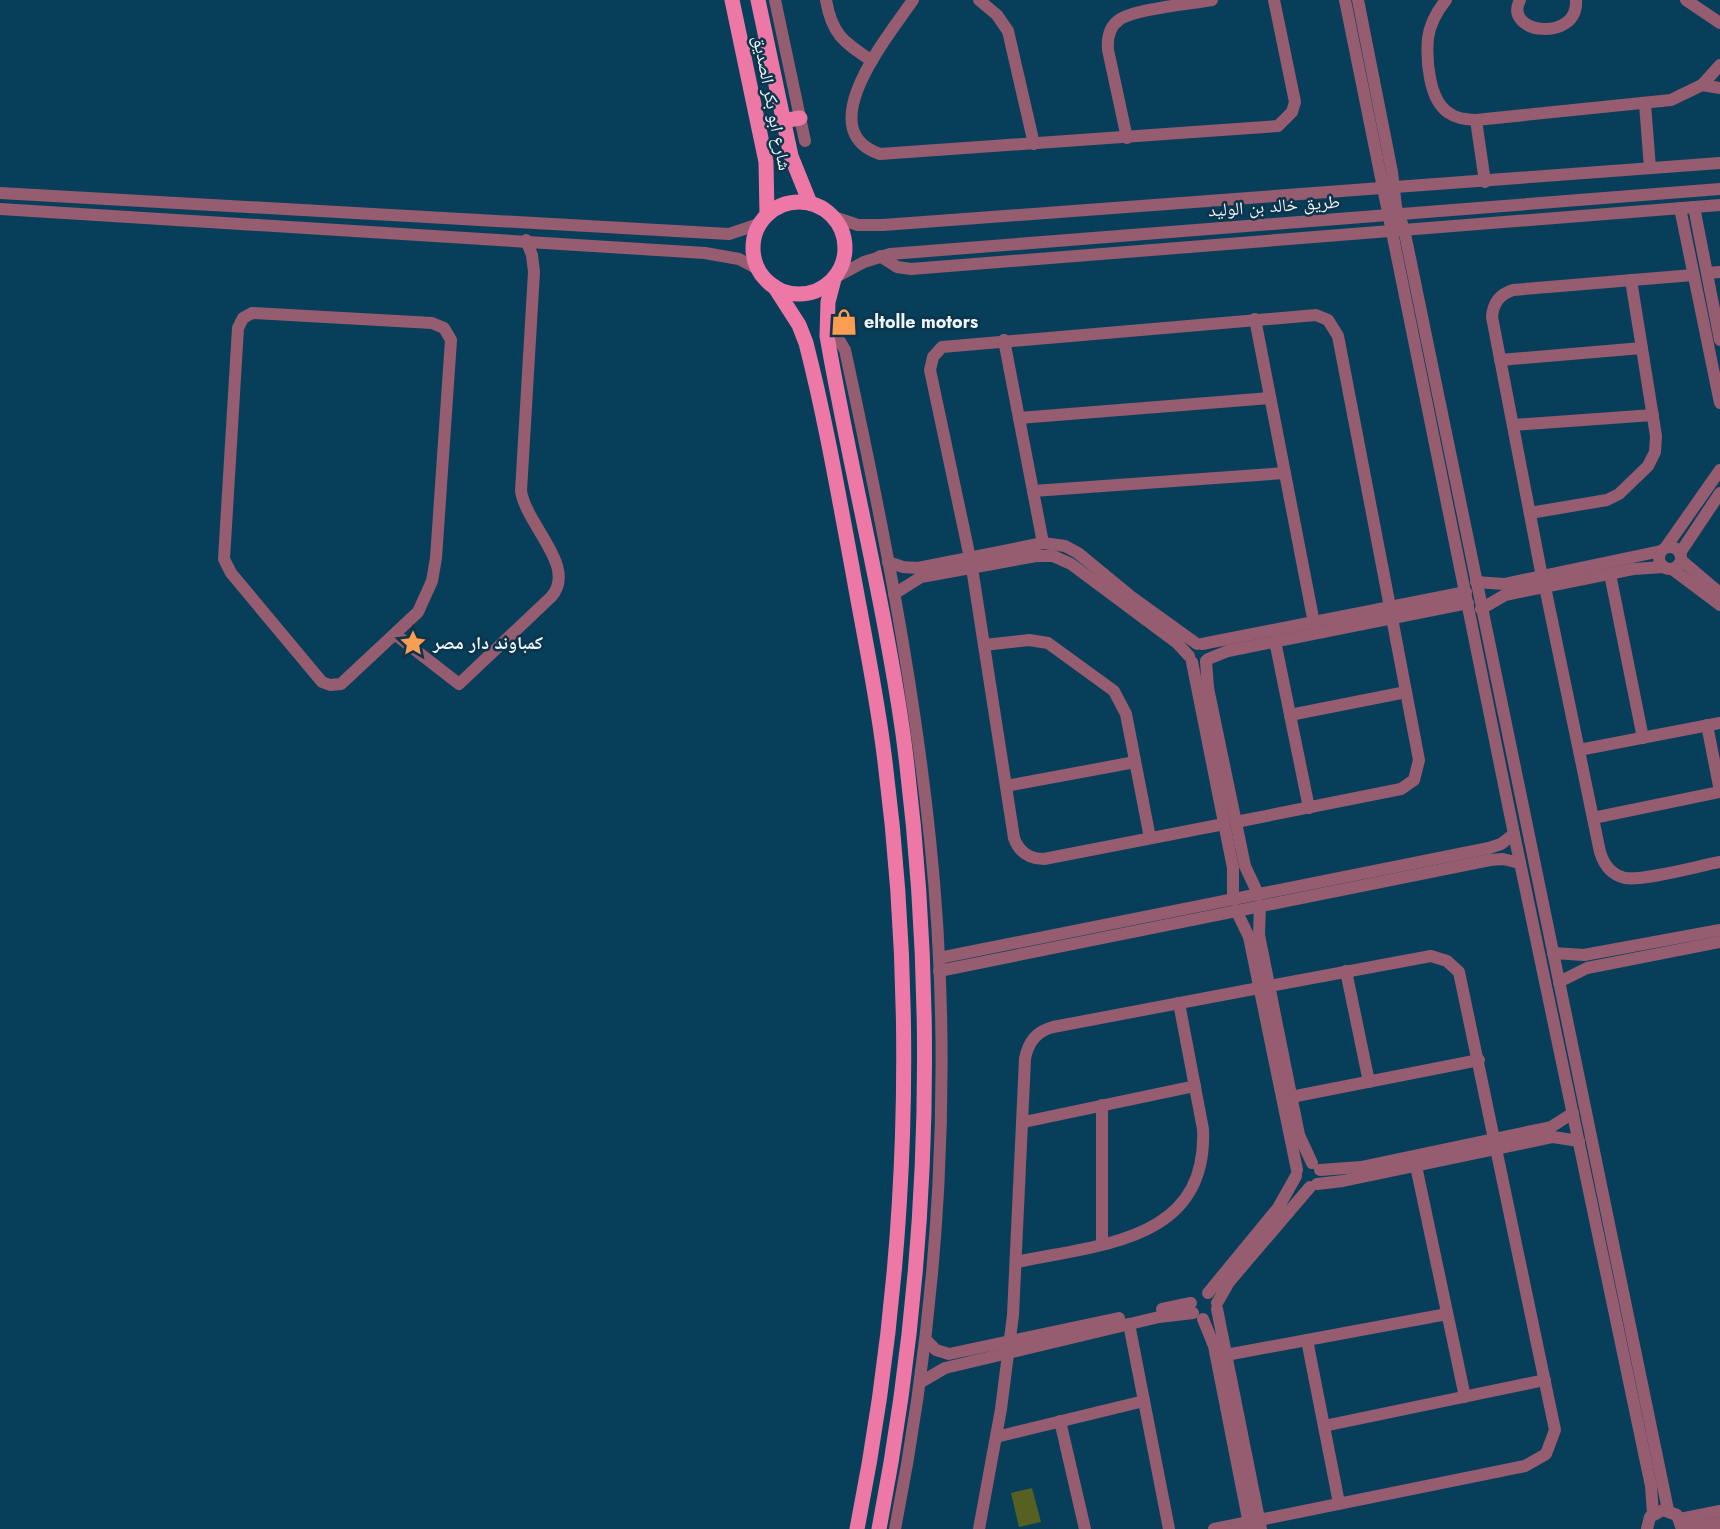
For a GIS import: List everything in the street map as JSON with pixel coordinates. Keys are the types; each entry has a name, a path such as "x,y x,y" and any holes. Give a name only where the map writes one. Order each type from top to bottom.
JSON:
{"main road":[{"name":"شارع ابو بكر الصديق","path":"732,0 767,172 763,219"},
{"name":"شارع ابو بكر الصديق","path":"758,0 793,165 810,203"},
{"path":"743,53 756,55 768,48"},
{"path":"783,121 800,118"},
{"path":"857,1529 886,1357 898,1232 903,1121 903,980 893,837 880,728 838,494 809,352 799,325 774,286 758,269 753,251 763,219 787,203 810,203 827,211 834,217 845,240 844,259 835,278 828,302 826,326 890,653 915,837 923,958 924,1122 909,1348 879,1529"},
{"path":"774,286 783,291 805,294 816,291 835,278"},
{"path":"903,1086 914,1090 924,1085"},
{"path":"903,1121 914,1116 924,1122"}],"street":[{"path":"775,0 805,141"},
{"path":"826,0 829,17 837,34 872,62"},
{"path":"913,0 872,62 854,99 851,122 854,133 869,150 892,154 1268,129 1287,120 1295,102 1274,0"},
{"path":"978,0 997,15 1008,31 1034,144"},
{"path":"1127,138 1107,41 1114,25 1128,16 1212,0"},
{"path":"1345,0 1398,230 1447,473 1467,597 1506,757 1547,945 1573,1113 1651,1486 1649,1522"},
{"path":"1358,0 1392,172 1388,189"},
{"path":"1446,0 1436,14 1428,38 1434,93 1440,105 1449,114 1460,119 1476,120 1671,100 1702,85 1720,65"},
{"path":"1520,0 1516,11 1518,19 1525,25 1533,27 1563,26 1570,22 1575,15 1576,0"},
{"path":"1692,2 1720,23"},
{"path":"1702,85 1720,88"},
{"path":"1645,104 1650,168"},
{"path":"1476,120 1485,182"},
{"name":"طريق خالد بن الوليد","path":"834,217 858,225 883,225 1485,182 1720,162"},
{"name":"طريق خالد بن الوليد","path":"835,278 880,256 1720,189"},
{"path":"0,194 729,234 763,219"},
{"path":"880,256 897,267 911,269 1720,205"},
{"path":"1694,207 1720,339"},
{"path":"1680,208 1720,403"},
{"path":"0,209 526,240 705,253 739,259 758,269"},
{"path":"705,253 707,233"},
{"path":"396,635 459,684 551,597 559,585 558,564 527,513 521,491 534,272 526,240"},
{"path":"1707,273 1720,272"},
{"path":"1694,275 1506,292 1500,297 1493,310 1500,360 1543,582 1602,858 1617,875 1634,878 1720,862"},
{"path":"1530,513 1607,500 1624,491 1652,459 1656,436 1631,280"},
{"path":"257,312 432,323 449,334 452,347 435,570 429,592 418,612 396,635 344,683 326,684 275,628 226,565 223,547 238,328 247,315 257,312"},
{"path":"1316,315 1328,320 1336,330 1419,760 1414,780 1401,789 1309,808 1044,859 1028,856 1022,852 1014,838 971,563 930,363 937,351 949,344 1255,319 1316,315"},
{"path":"1255,319 1314,623"},
{"path":"826,326 838,338 845,350 894,594 919,746 930,840 939,958 938,1164 926,1340 921,1382 895,1529"},
{"path":"1004,340 1043,543"},
{"path":"1500,360 1642,348"},
{"path":"1019,418 1270,398"},
{"path":"1513,425 1653,415"},
{"path":"1720,470 1659,558 1675,562 1720,593"},
{"path":"1033,491 1285,472"},
{"path":"1447,473 1476,582 1506,757 1514,834 1559,982 1668,1510 1681,1524 1720,1511"},
{"path":"1476,582 1498,585 1543,582 1610,574 1675,562 1720,493"},
{"path":"894,594 921,577 1043,543 1065,546 1077,552 1129,595 1208,648 1208,688 1230,823 1235,904 1248,932 1264,987 1301,1142 1316,1166 1320,1179 1229,1282 1210,1318 1195,1312 1168,1315 1010,1347 945,1368 921,1382"},
{"path":"1481,609 1500,596 1543,582 1674,547 1675,562 1720,605"},
{"path":"888,562 903,567 918,568 1041,555 1059,558 1172,640 1198,664 1223,652 1467,597"},
{"path":"1610,574 1643,738"},
{"path":"1391,613 1314,623 1200,644 1190,648 1230,823 1259,900 1259,935 1264,987 1299,1182 1313,1185 1416,1166 1556,1125 1573,1113"},
{"path":"984,645 1029,640 1048,643 1114,691 1126,714 1150,838"},
{"path":"1275,641 1309,808"},
{"path":"1290,715 1406,692"},
{"path":"1579,750 1720,723"},
{"path":"1593,818 1720,791 1707,725"},
{"path":"1006,786 1136,762"},
{"path":"939,958 1259,900 1460,860 1495,847 1514,834"},
{"path":"1460,860 1497,859 1521,863"},
{"path":"939,971 1235,904"},
{"path":"1559,982 1572,973 1587,968 1680,944 1720,930"},
{"path":"1547,945 1584,955 1680,944 1720,942"},
{"path":"979,1529 1010,1347 1017,1262 1026,1051 1039,1032 1053,1027 1431,956 1447,961 1463,980 1555,1431 1551,1447 1540,1460 1525,1466 1339,1503 1255,1525 1214,1529"},
{"path":"1346,971 1369,1082"},
{"path":"1017,1262 1139,1235 1154,1228 1179,1207 1189,1194 1201,1164 1203,1148 1195,1086 1179,1003"},
{"path":"1291,1097 1479,1060"},
{"path":"1024,1122 1195,1086"},
{"path":"1102,1105 1102,1243"},
{"path":"1255,1525 1214,1346 1195,1312 1196,1295 1208,1293 1278,1208 1305,1163 1316,1166 1361,1167 1496,1144 1553,1137 1579,1141"},
{"path":"1416,1166 1465,1397"},
{"path":"1208,1293 1217,1306 1255,1525"},
{"path":"1613,1306 1626,1304"},
{"path":"926,1340 936,1350 949,1354 1010,1347 1195,1312"},
{"path":"1226,1355 1447,1314"},
{"path":"1129,1324 1169,1529"},
{"path":"1307,1340 1339,1503"},
{"path":"1324,1426 1545,1380"},
{"path":"996,1437 1144,1401"},
{"path":"1060,1421 1085,1529"},
{"path":"1634,1529 1668,1510"},
{"path":"1688,1529 1720,1523"}],"green space":[{"path":"1032,1488 1041,1522 1019,1527 1011,1493"}],"place":[{"name":"eltolle motors","path":"844,322"},
{"name":"كمباوند دار مصر","path":"413,643"}]}
